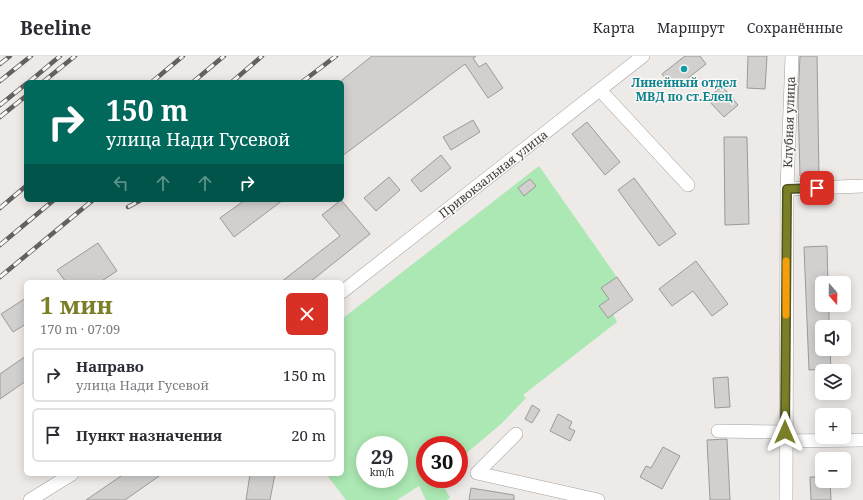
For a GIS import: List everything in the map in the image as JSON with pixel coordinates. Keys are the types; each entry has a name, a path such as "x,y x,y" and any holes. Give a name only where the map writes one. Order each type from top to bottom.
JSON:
{"street":[{"name":"Привокзальная улица","path":"344,290 643,56"},
{"name":"Клубная улица","path":"786,500 785,437 787,189 792,56"},
{"path":"600,90 688,185"},
{"path":"787,189 863,186"},
{"path":"718,431 785,437 863,440"},
{"path":"516,434 477,473 598,500"},
{"path":"30,500 69,476"}],"green space":[{"path":"539,166 633,300 613,314 617,322 523,395 526,398 501,424 468,452 468,436 416,436 416,488 397,500 346,500 328,476 344,476 344,317"},
{"path":"420,488 445,488 450,498 447,500 426,500"}],"building":[{"path":"372,56 476,56 473,58 479,67 486,63 503,88 488,98 465,64 344,155 344,80 342,80"},
{"name":"Линейный отдел МВД по ст.Елец","path":"685,56 700,56 706,64 674,89 662,74"},
{"path":"748,56 767,56 765,89 747,88"},
{"path":"800,56 817,56 819,176 800,176 798,100"},
{"path":"722,86 738,105 724,117 707,99"},
{"path":"473,120 480,132 451,150 443,137"},
{"path":"587,122 620,162 605,175 572,134"},
{"path":"724,137 747,137 749,224 725,225"},
{"path":"441,155 451,168 421,192 411,180"},
{"path":"389,177 400,190 376,211 364,198"},
{"path":"634,178 676,234 659,246 618,190"},
{"path":"530,179 536,186 524,196 518,188"},
{"path":"242,202 280,202 234,237 220,218"},
{"path":"338,202 343,202 370,234 312,280 284,280 340,236 322,215"},
{"path":"98,243 117,271 103,280 64,280 57,270"},
{"path":"827,246 828,276 815,276 815,312 829,312 829,320 815,320 815,356 830,356 831,364 815,364 815,370 809,370 804,247"},
{"path":"696,261 728,304 712,316 693,291 672,306 659,289"},
{"path":"617,277 633,300 608,318 599,306 609,299 601,288"},
{"path":"24,299 24,325 13,332 1,314"},
{"path":"24,357 24,382 0,399 0,374"},
{"path":"728,377 730,407 715,408 713,378"},
{"path":"532,405 540,410 532,423 525,419"},
{"path":"558,414 572,422 569,428 575,431 570,441 550,431"},
{"path":"727,439 730,500 710,500 707,440"},
{"path":"663,447 680,456 662,489 640,477 646,466 651,468"},
{"path":"121,476 159,476 125,500 86,500"},
{"path":"250,476 275,476 270,500 246,500"},
{"path":"810,477 815,477 815,488 830,488 831,500 811,500"},
{"path":"471,488 514,495 514,500 469,500"}],"railway":[{"path":"0,64 10,56"},
{"path":"0,81 31,56"},
{"path":"31,80 60,56"},
{"path":"45,80 75,56"},
{"path":"154,80 183,56"},
{"path":"195,80 224,56"},
{"path":"234,80 262,56"},
{"path":"305,80 336,56"},
{"path":"0,105 24,86"},
{"path":"0,117 24,98"},
{"path":"0,208 24,188"},
{"path":"0,245 52,202"},
{"path":"0,277 91,202"},
{"path":"128,207 137,202"}],"slow traffic":[{"path":"786,261 786,315"}],"place":[{"name":"Линейный отдел МВД по ст.Елец","path":"684,69"}],"route":[{"path":"785,432 787,189 817,188"}]}
